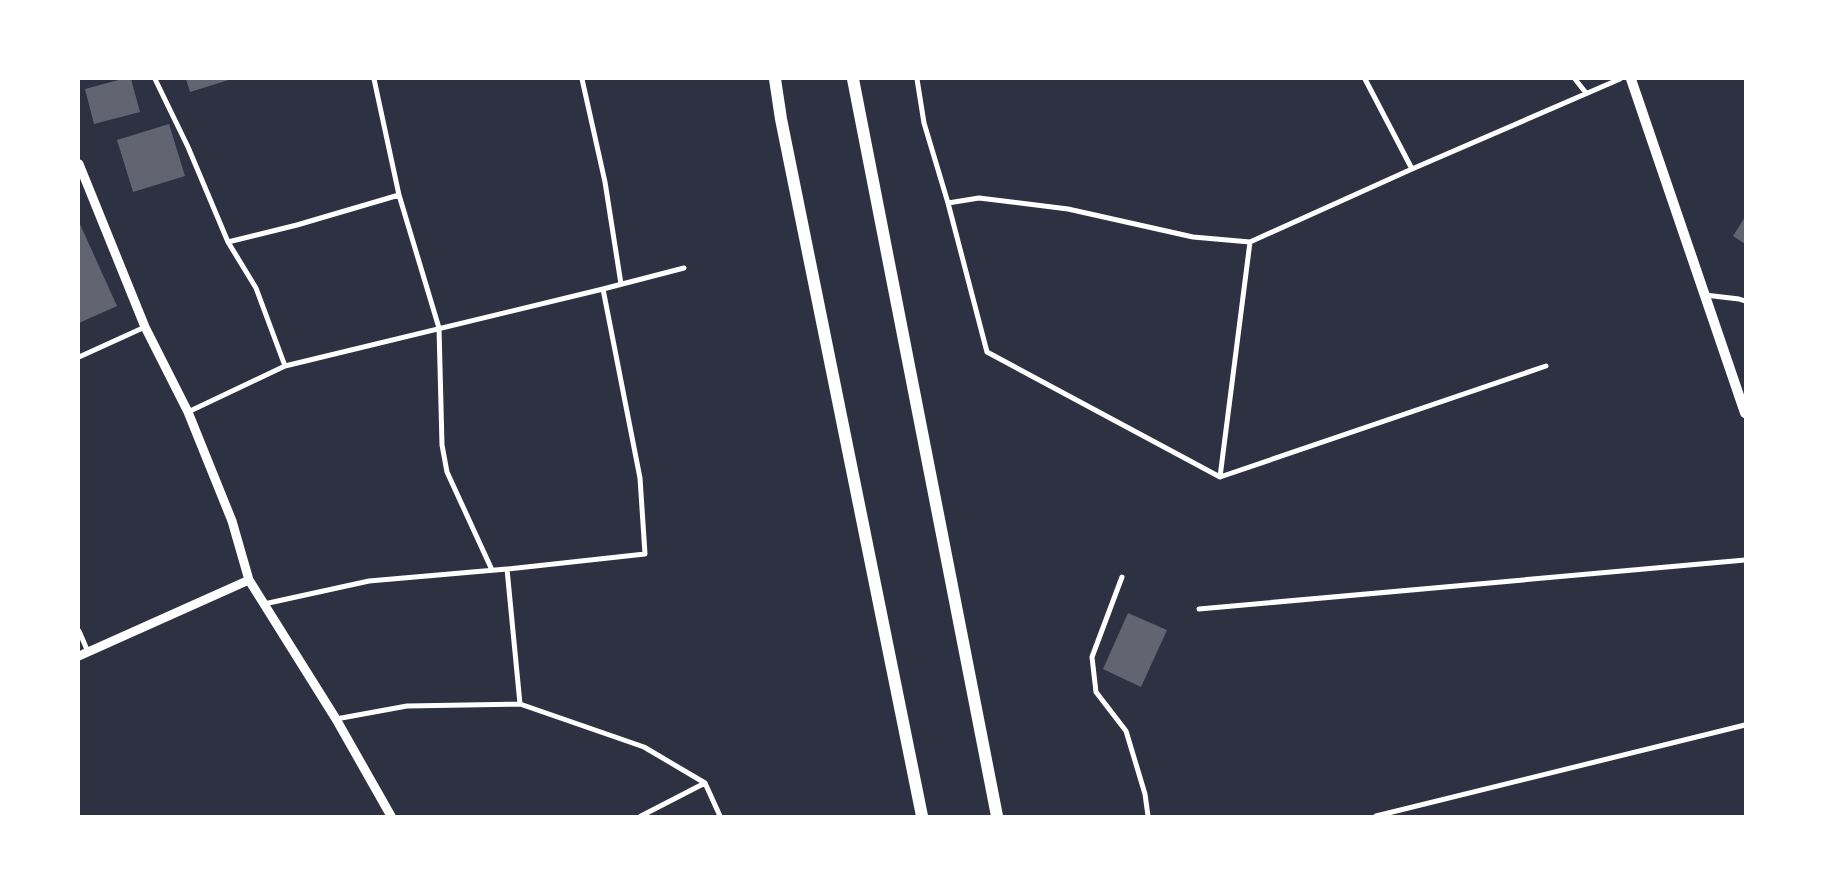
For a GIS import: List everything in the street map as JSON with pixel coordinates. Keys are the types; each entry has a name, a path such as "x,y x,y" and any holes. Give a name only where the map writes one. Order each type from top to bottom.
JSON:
{"main road":[{"path":"775,79 781,118 922,816"},
{"path":"853,79 997,816"},
{"path":"1631,79 1745,413"}],"street":[{"path":"156,79 188,147 228,242 256,288 285,366"},
{"path":"374,79 399,194 439,328 442,445 447,472 492,570"},
{"path":"582,79 605,182 621,284"},
{"path":"917,79 924,122 948,203 987,352 1220,477 1546,366"},
{"path":"1364,79 1412,169"},
{"path":"1575,79 1586,93"},
{"path":"948,203 979,198 1068,208 1193,237 1250,242 1620,79"},
{"path":"79,164 145,328 188,412 232,521 249,580 336,719 391,816"},
{"path":"228,242 297,225 399,194"},
{"path":"1220,477 1250,242"},
{"path":"188,412 285,366 684,268"},
{"path":"264,604 369,581 507,569 644,554 640,478 603,289"},
{"path":"1704,295 1745,301"},
{"path":"79,357 145,328"},
{"path":"1199,609 1745,560"},
{"path":"507,569 520,704"},
{"path":"1122,576 1092,657 1096,692 1126,731 1144,794 1148,816"},
{"path":"79,656 249,580"},
{"path":"79,631 88,652"},
{"path":"336,719 408,706 520,704 644,747 705,783 720,816"},
{"path":"1376,816 1745,725"},
{"path":"641,816 705,783"}],"building":[{"path":"122,79 131,79 140,112 94,124 85,89"},
{"path":"186,79 232,79 190,92"},
{"path":"169,124 185,176 133,192 117,140"},
{"path":"1745,217 1745,244 1733,236"},
{"path":"79,222 117,306 79,323"},
{"path":"1128,613 1167,630 1141,687 1103,669"}]}
